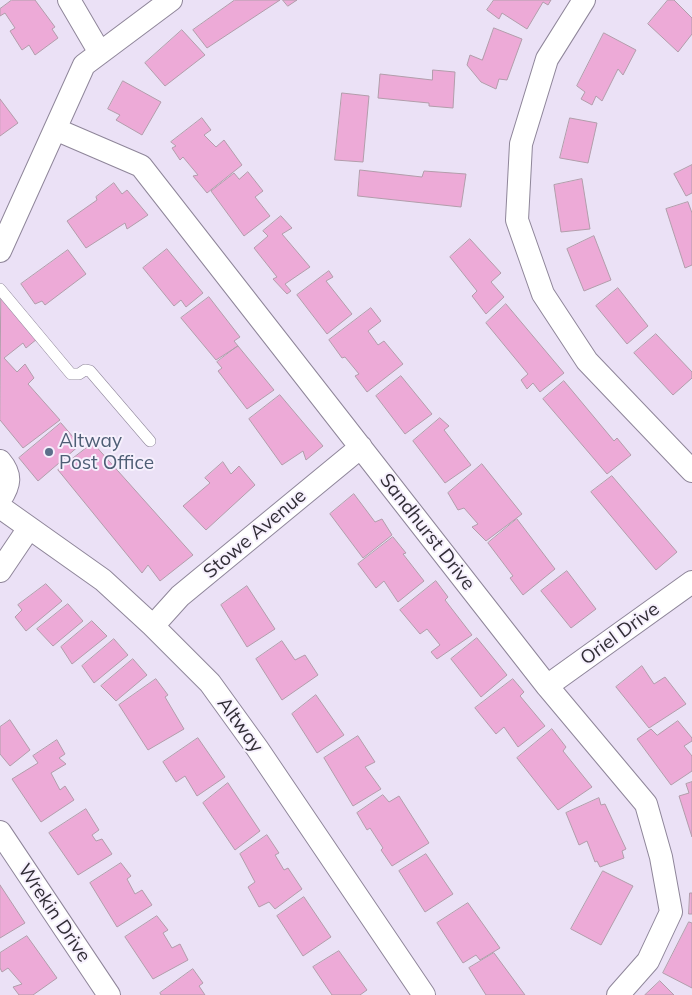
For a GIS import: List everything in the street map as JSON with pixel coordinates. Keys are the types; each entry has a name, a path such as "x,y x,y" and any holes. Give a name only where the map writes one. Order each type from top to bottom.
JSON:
{"street":[{"path":"69,0 100,53"},
{"path":"0,251 84,65 171,0"},
{"path":"584,0 547,59 521,144 517,220 543,294 587,361 692,471"},
{"name":"Sandhurst Drive","path":"55,129 141,166 547,686 646,804 661,857 671,912 648,961 618,995"},
{"name":"Stowe Avenue","path":"153,626 180,596 360,447"},
{"path":"0,461 9,476 8,485 0,500"},
{"name":"Altway","path":"0,507 103,580 153,626 210,683 257,748 424,995"},
{"path":"0,571 29,528"},
{"name":"Oriel Drive","path":"547,686 692,582"},
{"name":"Wrekin Drive","path":"0,832 109,995"}],"lane":[{"path":"0,289 71,374 79,374 84,370 90,371 150,441"}],"building":[{"path":"12,0 35,0 55,27 52,29 58,38 35,55 29,45 22,50 10,31 15,28 5,13 0,16 0,9"},
{"path":"235,0 280,0 207,48 193,30"},
{"path":"283,0 297,0 288,6"},
{"path":"494,0 551,0 548,5 543,2 527,29 502,13 499,19 487,10"},
{"path":"668,0 674,0 692,18 692,34 678,52 648,24"},
{"path":"494,28 522,39 507,80 499,79 496,89 481,82 467,65 470,55 482,60"},
{"path":"182,30 205,55 165,86 145,63"},
{"path":"604,33 636,50 623,75 618,69 602,101 596,96 592,105 581,99 585,92 577,86"},
{"path":"433,70 455,72 453,108 429,106 429,103 378,98 380,74 432,80"},
{"path":"123,81 161,102 142,135 116,120 120,115 108,109"},
{"path":"342,93 369,96 363,162 335,160"},
{"path":"0,99 18,123 0,136"},
{"path":"202,118 211,130 204,135 216,147 224,140 242,165 207,193 193,176 198,175 183,157 180,160 172,148 176,146 171,142"},
{"path":"570,118 597,123 588,163 560,158"},
{"path":"692,165 692,193 686,196 674,174"},
{"path":"360,170 422,177 424,171 466,174 461,207 358,196"},
{"path":"248,172 263,191 255,197 270,216 244,236 211,191 234,173 239,179"},
{"path":"582,179 590,229 561,232 554,185"},
{"path":"114,183 122,194 127,190 148,215 127,229 125,223 86,248 67,221 97,200 96,197"},
{"path":"688,202 692,213 692,265 685,268 666,209"},
{"path":"281,216 292,228 282,234 310,267 285,284 291,291 287,294 273,279 277,277 254,248 268,236 263,231"},
{"path":"594,236 611,280 584,291 567,249"},
{"path":"470,239 501,273 491,282 504,297 486,314 472,296 477,291 450,257"},
{"path":"167,249 203,293 186,307 181,300 174,306 143,268"},
{"path":"68,250 86,274 45,305 42,301 35,304 21,284"},
{"path":"329,271 333,277 326,281 352,314 327,334 297,295"},
{"path":"618,288 648,326 627,344 596,306"},
{"path":"1,297 37,339 26,348 23,343 4,358 17,372 25,364 34,378 28,384 60,420 23,448 0,420"},
{"path":"209,297 240,337 234,341 238,346 216,360 181,318"},
{"path":"506,304 564,373 540,392 533,383 527,389 521,380 528,374 486,323"},
{"path":"371,308 381,321 368,331 378,345 384,341 403,364 367,392 355,376 359,374 345,357 342,358 329,340"},
{"path":"656,334 692,372 692,378 673,395 634,353"},
{"path":"238,346 274,390 247,409 218,371 222,368 217,362"},
{"path":"401,376 432,414 405,434 376,396"},
{"path":"564,381 614,441 617,438 631,455 607,474 543,399"},
{"path":"280,395 323,446 306,460 303,451 282,465 249,419"},
{"path":"440,418 449,426 444,430 471,465 445,483 413,441"},
{"name":"Altway Post Office","path":"61,423 80,445 38,481 19,458"},
{"path":"93,443 193,555 160,581 148,565 142,573 58,470"},
{"path":"223,462 231,474 239,466 255,485 206,530 183,506 210,483 205,478"},
{"path":"482,464 522,514 486,541 472,527 478,524 464,508 458,510 448,493"},
{"path":"612,476 677,552 656,570 591,492"},
{"path":"354,494 375,522 382,519 392,535 363,558 330,514"},
{"path":"517,519 555,569 523,595 510,578 513,576 488,543"},
{"path":"393,537 406,553 403,554 424,581 398,602 384,581 376,588 358,564"},
{"path":"567,571 596,609 571,628 541,591"},
{"path":"436,581 448,597 445,600 472,635 437,659 431,652 440,645 427,629 420,634 400,610"},
{"path":"46,584 62,601 26,631 15,617 22,610 18,605"},
{"path":"247,586 275,629 247,647 221,605"},
{"path":"68,604 83,621 53,646 37,629"},
{"path":"92,621 107,636 72,664 61,647"},
{"path":"477,638 507,675 481,697 451,659"},
{"path":"114,639 128,655 94,683 82,666"},
{"path":"282,641 295,660 305,655 318,675 282,700 256,659"},
{"path":"133,659 147,675 116,701 101,686"},
{"path":"642,666 654,684 665,677 686,704 649,728 616,687"},
{"path":"156,679 168,695 165,697 184,729 148,750 119,705"},
{"path":"513,679 524,692 520,696 545,726 518,747 504,727 496,734 475,708"},
{"path":"316,695 344,735 317,753 292,714"},
{"path":"10,720 30,750 10,766 0,754 0,727"},
{"path":"678,721 692,738 692,741 684,746 692,756 692,771 671,785 637,739 651,729 657,735"},
{"path":"552,729 566,747 563,751 592,787 558,810 517,758"},
{"path":"358,736 375,762 365,767 381,789 353,806 324,758"},
{"path":"198,738 225,777 197,796 185,776 176,782 163,762"},
{"path":"57,740 65,754 59,758 66,764 51,773 60,790 65,786 74,800 41,822 12,779 38,763 33,756"},
{"path":"692,782 692,837 679,796 689,793 686,784"},
{"path":"228,783 260,831 235,850 203,803"},
{"path":"383,795 389,802 399,796 429,843 392,866 381,850 383,848 370,828 367,830 357,813"},
{"path":"599,798 601,805 605,804 626,849 622,851 624,858 600,867 597,861 595,862 587,841 579,845 566,813"},
{"path":"86,809 99,830 92,835 96,841 102,839 112,854 78,875 49,833"},
{"path":"267,835 279,853 275,855 284,870 288,868 302,889 275,909 269,902 259,907 248,887 255,882 240,854"},
{"path":"426,854 453,894 425,912 399,871"},
{"path":"121,863 131,876 127,879 135,894 142,890 152,905 117,927 90,883"},
{"path":"603,871 633,886 601,945 571,929"},
{"path":"0,885 25,923 0,938"},
{"path":"690,893 692,893 692,914 689,914"},
{"path":"304,897 331,937 303,956 277,916"},
{"path":"468,903 500,948 480,960 476,955 463,963 437,923"},
{"path":"157,916 168,930 163,933 172,948 180,944 188,960 153,979 125,937"},
{"path":"689,922 692,923 692,988 663,973"},
{"path":"27,936 57,978 33,995 19,995 13,987 22,984 8,968 2,972 0,968 0,953"},
{"path":"339,951 367,990 360,995 332,995 313,967"},
{"path":"494,953 525,995 486,995 469,968"},
{"path":"193,969 203,983 199,986 205,995 161,995 160,993"},
{"path":"660,981 674,995 645,995"}],"place":[{"name":"Altway Post Office","path":"49,452"}]}
